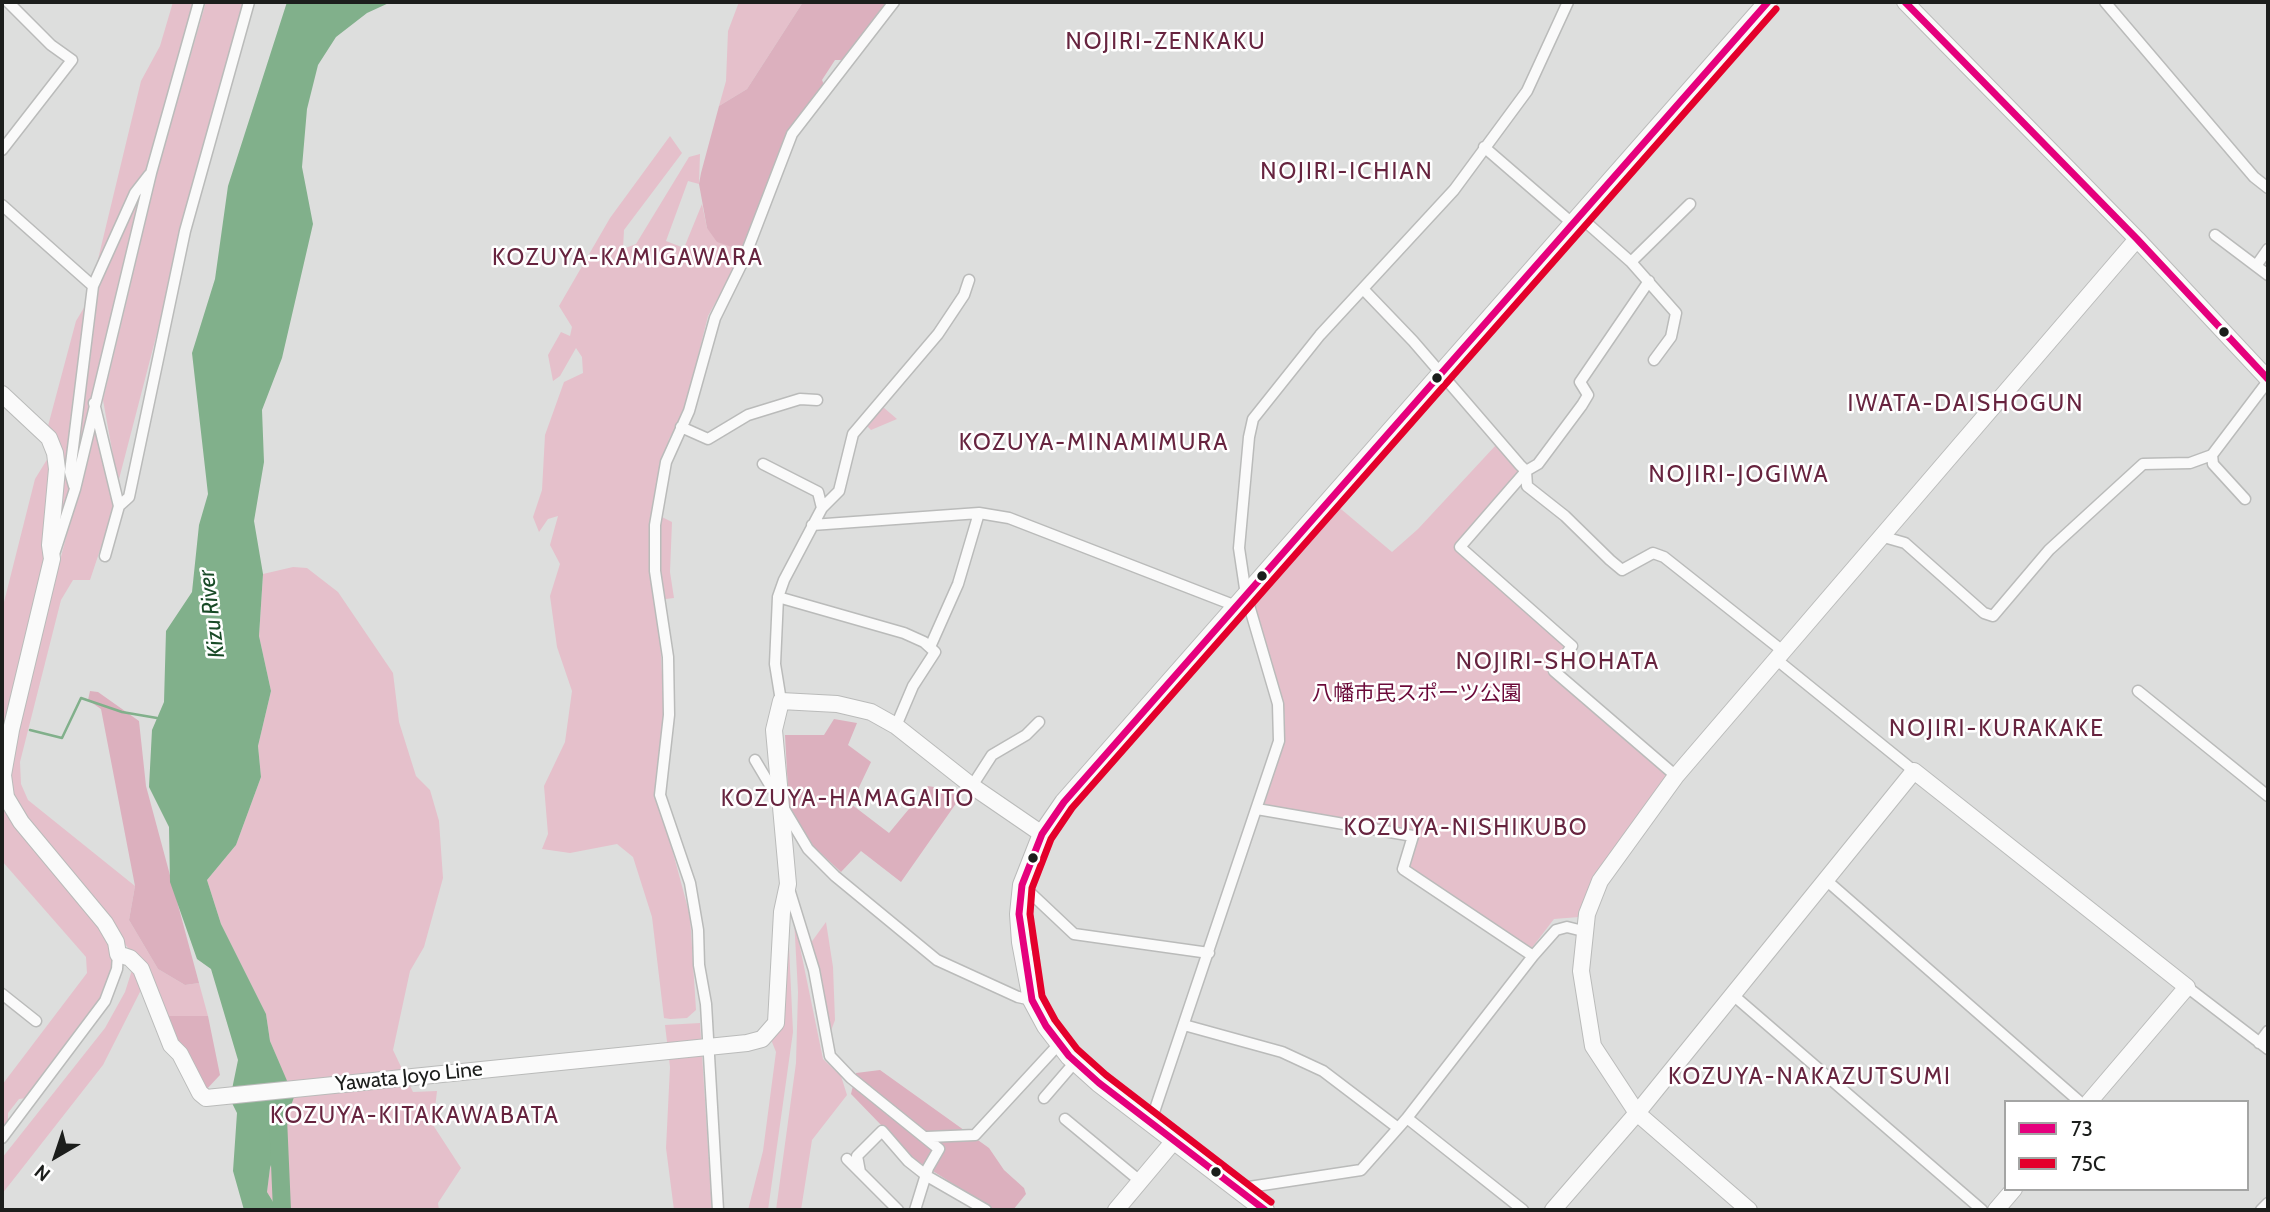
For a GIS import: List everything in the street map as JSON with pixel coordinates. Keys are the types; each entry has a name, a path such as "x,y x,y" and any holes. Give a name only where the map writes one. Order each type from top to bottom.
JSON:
{"main road":[{"path":"1265,1210 1173,1142 1075,1062 1059,1044 1032,1000 1021,942 1023,885 1042,834 1064,802 1768,2"},
{"path":"1905,2 2137,239 2268,380"},
{"path":"1749,1210 1637,1113 1593,1046 1581,971 1583,931 1600,881 1676,776 1884,537 2137,239"},
{"name":"Yawata Joyo Line","path":"2,394 33,420 49,438 57,469 50,545 52,559 11,730 3,775 6,797 21,822 105,923 116,942 118,954 130,958 141,970 171,1045 180,1054 200,1093 206,1098 706,1045 747,1043 762,1039 776,1023 782,912 788,884 774,730 781,701"},
{"path":"781,701 837,704 870,712 896,726 972,786 1042,834"},
{"path":"1553,1210 1637,1113 1914,771 2187,987 2091,1100"},
{"path":"1116,1210 1173,1142"},
{"path":"1996,1210 2012,1191"}],"street":[{"path":"2,150 72,60 51,45 8,2"},
{"path":"52,559 75,489 151,173 199,2"},
{"path":"119,506 129,496 185,231 249,2"},
{"path":"718,1210 706,1045 706,1004 690,883 660,796 669,715 669,680 655,571 655,525 666,462 689,411 715,317 744,259 792,134 894,2"},
{"path":"1150,1124 1279,741 1281,718 1241,600 1240,548 1249,437 1254,419 1320,335 1454,190 1527,91 1568,2"},
{"path":"2105,2 2254,177 2268,188"},
{"path":"1485,147 1631,262 1676,313 1671,337 1654,360"},
{"path":"75,489 70,472 93,286 135,194 151,173"},
{"path":"1631,262 1690,204"},
{"path":"2,205 93,286"},
{"path":"2215,235 2268,275"},
{"path":"2256,266 2268,249"},
{"path":"781,701 775,664 778,597 812,525 822,508 839,491 853,434 938,334 964,295 969,280"},
{"path":"1648,281 1580,382 1588,394 1582,405 1538,464 1525,471 1461,547 1572,646 1554,671 1676,776"},
{"path":"1364,290 1442,373 1525,471 1527,486 1565,516 1622,570 1653,553 1664,557 1914,771"},
{"path":"1884,537 1905,543 1984,613 1993,616 2049,550 2143,464 2190,463 2213,455 2268,380"},
{"path":"681,427 708,439 748,415 800,399 817,400"},
{"path":"94,403 119,506 105,556"},
{"path":"2213,455 2213,464 2245,499"},
{"path":"763,464 818,492 822,508"},
{"path":"812,525 979,513 1009,518 1241,600"},
{"path":"930,647 958,584 979,513"},
{"path":"778,597 904,633 935,652 913,686 896,726"},
{"path":"2138,691 2268,796"},
{"path":"972,786 992,755 1026,735 1039,722"},
{"path":"755,760 808,849 918,946 937,960 1018,997 1032,1000"},
{"path":"1257,809 1413,836 1403,869 1533,956"},
{"path":"1826,880 2078,1100"},
{"path":"788,884 814,970 830,1056 851,1078 939,1149 928,1168 915,1210"},
{"path":"1023,885 1074,934 1209,953"},
{"path":"1236,1189 1361,1170 1408,1118 1556,930 1567,927 1583,931"},
{"path":"2,1138 105,1001 117,969 118,954"},
{"path":"2187,987 2263,1046 2268,1031"},
{"path":"2,994 36,1021"},
{"path":"1733,995 1982,1210"},
{"path":"1184,1025 1282,1052 1323,1071 1398,1128"},
{"path":"927,1138 975,1135 1059,1044"},
{"path":"1044,1098 1075,1062"},
{"path":"1408,1118 1523,1210"},
{"path":"1065,1119 1140,1181"},
{"path":"860,1172 857,1156 882,1131 908,1161 927,1176 984,1210"},
{"path":"847,1159 898,1210"},
{"path":"2261,1210 2268,1203"}],"green space":[{"path":"173,2 197,2 147,175 93,280 141,81 160,46"},
{"path":"206,2 243,2 118,483 103,400 158,168"},
{"path":"739,2 803,2 747,89 719,106 726,81 728,31"},
{"path":"670,136 682,153 624,230 623,249 636,244 689,157 700,154 699,184 688,181 666,241 684,248 702,204 707,228 744,251 708,316 684,412 669,439 657,486 660,516 672,522 670,572 674,598 658,600 664,712 658,762 660,804 690,916 696,1010 687,1018 670,1019 664,1018 652,917 633,857 617,844 570,853 542,849 548,834 544,786 565,742 572,691 557,647 550,596 560,564 550,545 558,516 548,519 539,532 533,517 542,490 545,435 564,382 583,373 582,357 576,348 560,376 553,381 548,355 561,332 570,336 572,327 559,306 610,218"},
{"path":"144,186 56,537 57,443 48,426 76,321 97,286"},
{"path":"883,407 897,419 871,430 864,423"},
{"path":"97,418 114,508 90,580 73,580 61,600 20,762 21,784 28,800 135,886 129,920 158,969 185,985 199,983 208,1016 164,1016 141,964 20,814 8,780 16,730"},
{"name":"八幡市民スポーツ公園","path":"1496,445 1522,471 1455,546 1565,647 1550,670 1668,776 1599,869 1579,917 1554,919 1531,949 1410,868 1418,832 1264,805 1284,744 1285,720 1283,702 1251,597 1335,504 1392,552 1418,529"},
{"path":"51,453 45,581 2,765 2,610 35,479"},
{"path":"293,567 307,568 338,592 393,673 399,722 416,776 430,790 439,821 443,878 424,947 410,971 393,1050 413,1092 437,1091 433,1125 461,1168 438,1203 439,1210 278,1210 267,1192 270,1168 293,1096 270,1041 266,1014 221,924 207,880 236,845 261,777 258,746 271,691 259,636 263,574"},
{"path":"2,786 109,943 112,960 110,976 98,1002 27,1098 19,1099 8,1113 8,1122 2,1131 2,1085 87,973 86,957 2,861"},
{"path":"787,903 793,1032 768,1210 748,1210 763,1151 776,1052 770,1037"},
{"path":"794,918 823,1059 841,1076 847,1095 812,1140 801,1210 776,1210 796,1063 798,992"},
{"path":"826,922 833,967 835,1020 829,1036 810,944"},
{"path":"132,970 137,972 142,988 103,1065 2,1194 2,1158 105,1028 125,992"},
{"path":"700,1023 712,1210 674,1210 666,1148 670,1067 665,1025"}],"shaded area":[{"path":"803,2 890,2 845,60 835,60 822,80 825,87 789,133 744,251 717,242 707,228 699,184 701,173 719,106 747,89"},
{"path":"90,691 98,692 139,721 146,786 199,983 185,985 158,969 129,920 135,886 101,709 88,700"},
{"path":"834,719 857,723 848,745 871,762 851,804 889,833 928,786 964,792 901,882 861,851 841,872 813,846 789,807 785,735 824,735"},
{"path":"164,1016 208,1016 220,1075 205,1091"},
{"path":"880,1070 989,1148 1004,1170 1024,1188 1026,1194 1013,1210 994,1210 914,1159 851,1094 856,1073"}],"water":[{"path":"287,2 391,2 367,13 336,37 318,65 307,109 302,167 313,224 282,358 262,410 264,462 254,521 263,574 259,636 271,691 258,746 261,777 236,845 207,880 221,924 266,1014 270,1041 294,1097 270,1168 267,1192 278,1210 244,1210 233,1171 237,1113 230,1099 238,1060 211,969 197,959 170,882 169,827 149,787 152,730 164,702 166,631 192,592 199,525 208,494 192,353 215,279 228,186"}],"waterway":[{"path":"30,730 62,738 81,698 122,712 157,718"},
{"name":"Kizu River","path":"278,1118 282,1210"}],"transit line":[{"name":"73","path":"1265,1210 1099,1083 1069,1056 1046,1026 1032,1000 1019,914 1022,885 1042,834 1064,802 1768,2"},
{"name":"73","path":"1905,2 2137,239 2268,379"},
{"name":"75C","path":"1271,1202 1106,1075 1077,1049 1055,1020 1042,996 1030,914 1032,888 1051,839 1072,808 1776,9"}],"district":[{"name":"NOJIRI-ZENKAKU","path":"1166,42"},
{"name":"NOJIRI-ICHIAN","path":"1347,172"},
{"name":"KOZUYA-KAMIGAWARA","path":"628,258"},
{"name":"IWATA-DAISHOGUN","path":"1966,404"},
{"name":"KOZUYA-MINAMIMURA","path":"1094,443"},
{"name":"NOJIRI-JOGIWA","path":"1739,475"},
{"name":"NOJIRI-SHOHATA","path":"1558,662"},
{"name":"NOJIRI-KURAKAKE","path":"1997,729"},
{"name":"KOZUYA-HAMAGAITO","path":"848,799"},
{"name":"KOZUYA-NISHIKUBO","path":"1466,828"},
{"name":"KOZUYA-NAKAZUTSUMI","path":"1810,1077"},
{"name":"KOZUYA-KITAKAWABATA","path":"415,1116"}]}
